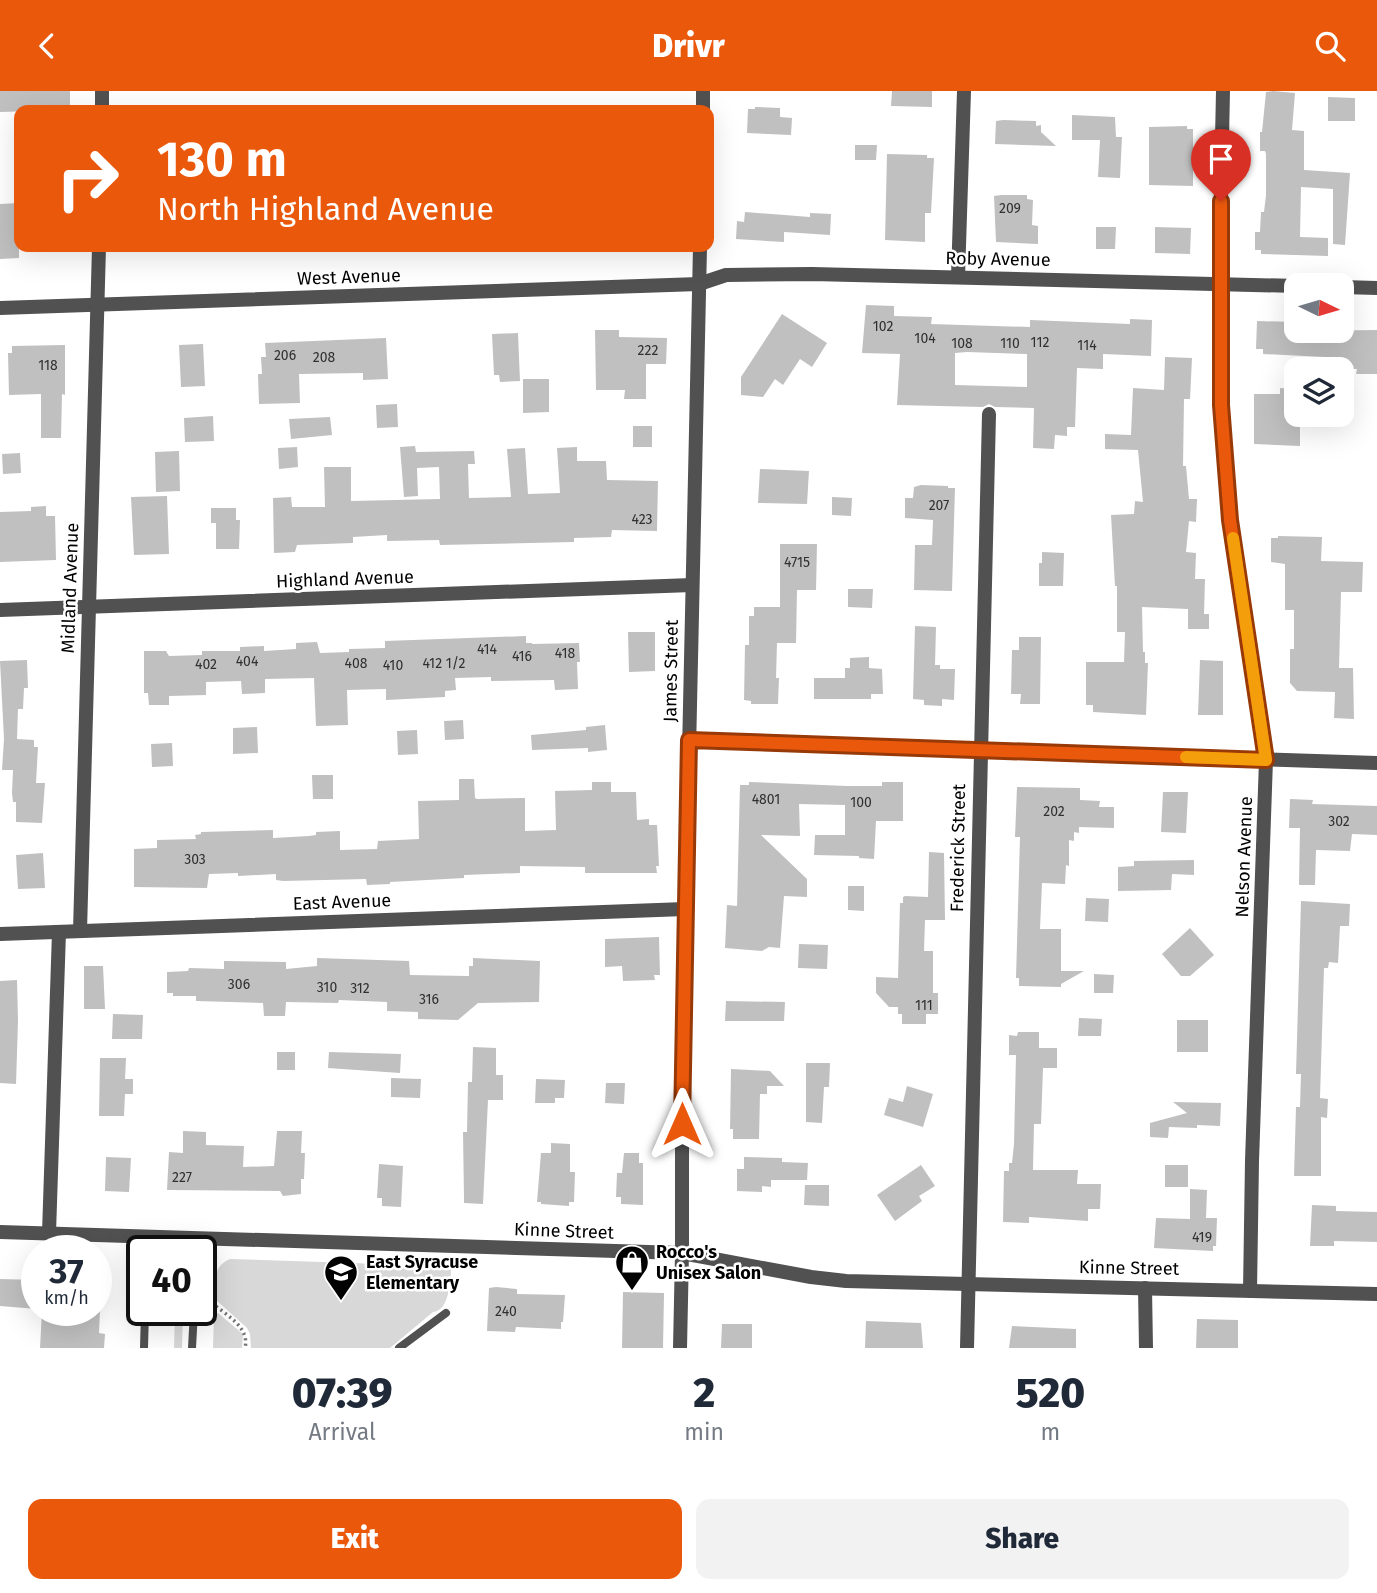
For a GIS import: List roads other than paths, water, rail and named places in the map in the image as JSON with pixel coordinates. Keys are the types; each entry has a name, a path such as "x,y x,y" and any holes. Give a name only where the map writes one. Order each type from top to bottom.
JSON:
{"street":[{"path":"958,277 964,91"},
{"name":"Nelson Avenue","path":"1223,91 1219,284 1221,405 1230,520 1266,760 1252,1161 1251,1291"},
{"name":"Midland Avenue","path":"80,931 99,252"},
{"name":"James Street","path":"680,1348 682,1073 700,252"},
{"name":"Roby Avenue","path":"699,284 726,275 812,274 1284,286"},
{"name":"West Avenue","path":"0,308 699,284"},
{"path":"1354,287 1377,288"},
{"name":"Frederick Street","path":"967,1348 989,414"},
{"name":"Highland Avenue","path":"0,610 692,586"},
{"path":"689,740 1377,763"},
{"name":"East Avenue","path":"0,934 685,909"},
{"path":"49,1233 60,932"},
{"name":"Kinne Street","path":"0,1232 49,1233 126,1242"},
{"name":"Kinne Street","path":"217,1245 682,1253 846,1281 1377,1294"},
{"path":"1144,1288 1146,1348"}],"lane":[{"path":"400,1348 446,1313"},
{"path":"144,1348 145,1326"},
{"path":"192,1348 193,1326"}],"place":[{"name":"Rocco's Unisex Salon","path":"632,1292"},
{"name":"East Syracuse Elementary","path":"341,1302"}]}
